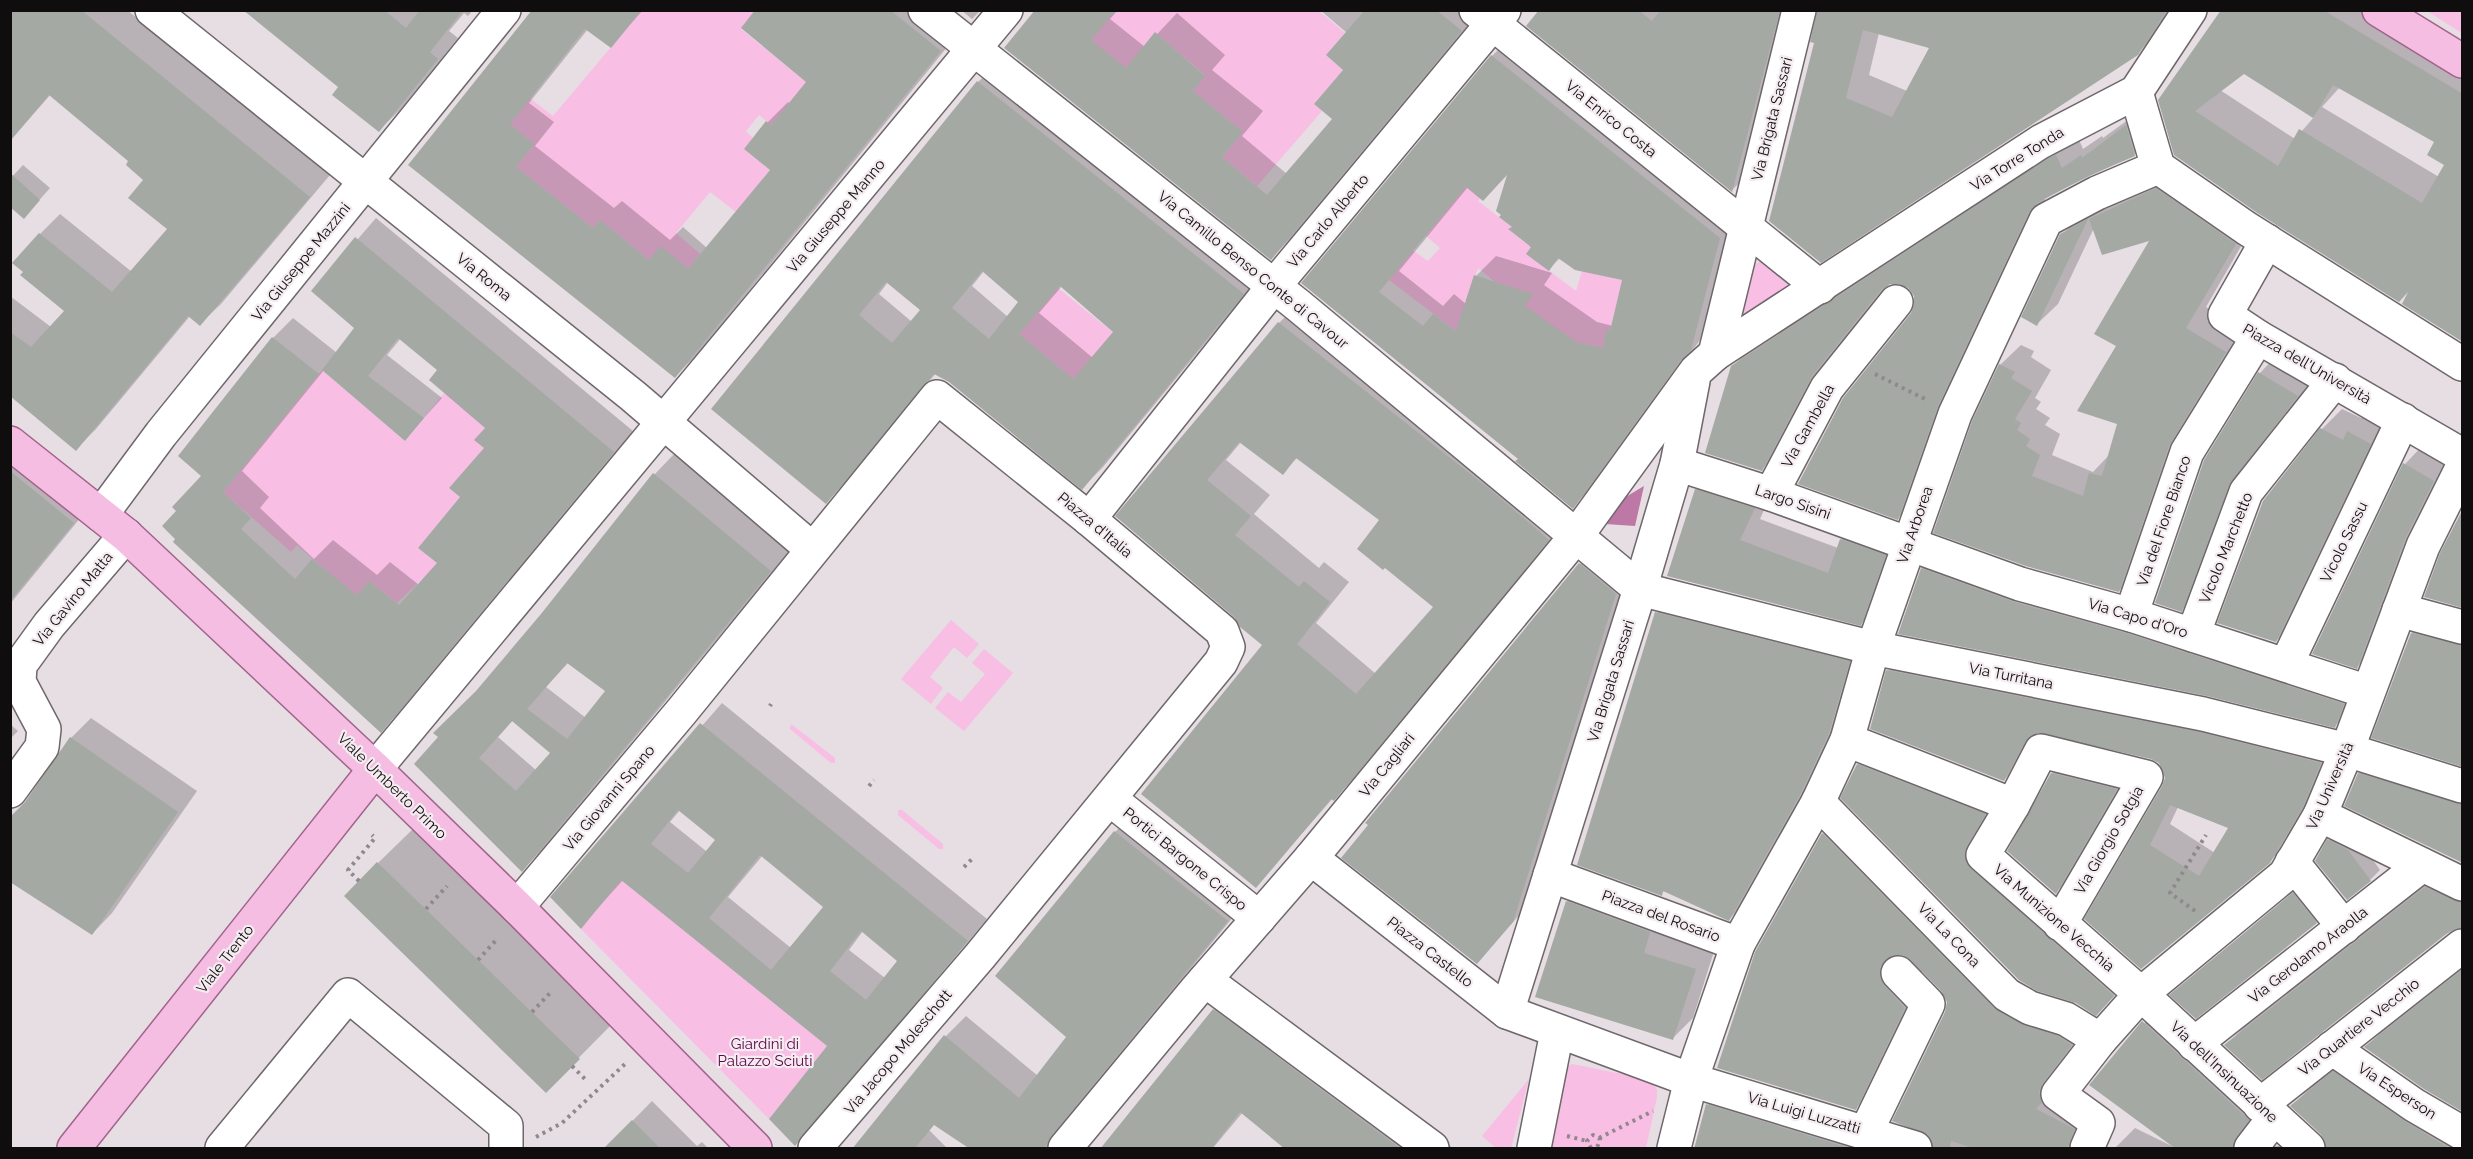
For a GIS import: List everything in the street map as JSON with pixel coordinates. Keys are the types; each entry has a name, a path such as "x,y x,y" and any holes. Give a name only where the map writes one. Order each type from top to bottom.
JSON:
{"main road":[{"path":"2379,10 2463,62"},
{"name":"Viale Umberto Primo","path":"10,443 113,525 375,769 517,907 755,1149"},
{"name":"Viale Trento","path":"74,1149 375,769"}],"street":[{"name":"Via Roma","path":"152,10 666,422 812,549"},
{"name":"Via Giuseppe Mazzini","path":"113,525 160,434 504,10"},
{"name":"Via Camillo Benso Conte di Cavour","path":"925,10 1274,286 1577,535"},
{"name":"Via Giuseppe Manno","path":"375,769 666,422 1006,10"},
{"name":"Via Brigata Sassari","path":"1507,1012 1677,464 1746,227 1799,10"},
{"name":"Via Torre Tonda","path":"1820,286 2040,142 2139,101 2190,10"},
{"name":"Via Enrico Costa","path":"1491,15 1746,227"},
{"name":"Via Carlo Alberto","path":"1089,519 1491,15"},
{"path":"2139,101 2158,167 2257,234 2463,364"},
{"name":"Via Arborea","path":"1738,944 1818,802 1847,740 1873,648 1955,414 2046,220 2097,193 2158,167"},
{"path":"1705,362 1820,286 1746,227"},
{"name":"Piazza dell'Università","path":"2257,234 2225,315 2258,337 2463,455"},
{"name":"Via Gambella","path":"1771,494 1827,388 1896,302"},
{"name":"Via del Fiore Bianco","path":"2131,615 2187,452 2258,337"},
{"name":"Via Cagliari","path":"1065,1149 1205,980 1311,858 1577,535 1705,362"},
{"name":"Vicolo Marchetto","path":"2193,635 2246,492 2336,380"},
{"name":"Piazza d'Italia","path":"700,689 937,397 1089,519 1222,631 1228,647 1221,662 980,956"},
{"name":"Vicolo Sassu","path":"2286,665 2403,420"},
{"name":"Largo Sisini","path":"1677,464 1771,494 1909,543"},
{"name":"Via Università","path":"2087,1149 2098,1123 2058,1094 2100,1040 2141,994 2285,875 2320,815 2348,750 2423,546 2460,481"},
{"name":"Via Gavino Matta","path":"10,791 42,747 44,729 20,682 20,665 49,625 113,525"},
{"name":"Via Turritana","path":"1577,535 1640,589 1873,648 2203,714 2348,750 2463,786"},
{"name":"Via Capo d'Oro","path":"1909,543 2020,584 2131,615 2368,693"},
{"path":"2399,610 2463,627"},
{"name":"Via Giovanni Spano","path":"517,907 700,689"},
{"path":"1847,740 2013,805"},
{"name":"Via Giorgio Sotgia","path":"2013,805 2041,751 2146,777 2060,924"},
{"name":"Portici Bargone Crispo","path":"1110,800 1259,918"},
{"name":"Via La Cona","path":"1818,802 2007,995 2030,1008 2066,1019 2100,1040"},
{"name":"Via Munizione Vecchia","path":"2013,805 1983,855 2141,994"},
{"path":"2320,815 2463,884"},
{"name":"Piazza Castello","path":"1311,858 1507,1012 1549,1049 1691,1080"},
{"path":"2292,862 2344,927"},
{"name":"Via Gerolamo Araolla","path":"2194,1044 2422,866"},
{"name":"Piazza del Rosario","path":"1550,875 1738,944 1691,1080"},
{"name":"Via Quartiere Vecchio","path":"2251,1149 2267,1111 2332,1048 2461,948"},
{"name":"Via Jacopo Moleschott","path":"816,1149 980,956"},
{"path":"1866,1132 1928,1004 1898,973"},
{"path":"1205,980 1432,1149"},
{"name":"Via dell'Insinuazione","path":"2141,994 2308,1149"},
{"path":"222,1149 348,995 506,1126 506,1147"},
{"name":"Via Esperson","path":"2332,1048 2414,1105 2463,1133"},
{"path":"1534,1149 1549,1049"},
{"path":"1674,1149 1691,1080"},
{"name":"Via Luigi Luzzatti","path":"1691,1080 1916,1149"}],"path":[{"path":"1848,361 1955,414"},
{"path":"869,786 874,780"},
{"path":"358,882 346,870 375,838 372,835"},
{"path":"2206,835 2170,893 2220,929"},
{"path":"964,867 974,857"},
{"path":"426,909 447,886"},
{"path":"478,960 498,938"},
{"path":"532,1012 552,991"},
{"path":"506,1147 538,1136 562,1124 625,1064"},
{"path":"572,1066 586,1080"},
{"path":"1599,1138 1661,1106"},
{"path":"1591,1149 1587,1143 1589,1137 1593,1135 1599,1138"},
{"path":"1599,1138 1599,1148"}],"green space":[{"path":"634,10 755,11 741,29 806,82 792,142 759,115 746,131 753,138 744,149 770,170 736,212 710,192 676,233 700,254 688,269 649,260 600,220 593,228 516,167 534,144 507,122 527,96 553,116 638,15"},
{"path":"1116,10 1319,11 1345,33 1326,55 1343,70 1314,104 1322,111 1257,186 1222,157 1243,132 1193,91 1205,75 1156,33 1126,68 1116,60 1064,36 1100,11 1109,18"},
{"path":"2427,11 2462,11 2462,33"},
{"path":"1463,177 1484,193 1478,201 1512,227 1509,230 1531,247 1527,254 1576,291 1582,271 1622,280 1610,331 1606,331 1603,348 1565,340 1478,268 1456,331 1389,280 1412,250 1428,261 1440,248 1426,236 1450,206"},
{"path":"1761,260 1790,277 1789,285 1787,292 1777,303 1749,320 1742,316 1755,265"},
{"path":"1058,288 1115,334 1073,379 1019,334"},
{"path":"322,370 405,441 450,386 477,413 473,418 485,428 475,440 484,448 449,488 460,497 418,548 448,572 435,588 423,578 397,603 369,581 356,597 297,545 291,552 223,492"},
{"path":"951,620 979,644 967,658 954,647 930,677 943,688 931,704 901,679"},
{"path":"984,649 1013,673 964,731 935,708 948,692 961,702 985,674 972,663"},
{"path":"791,724 835,758 835,763 831,763 790,729"},
{"path":"898,810 902,810 943,844 943,849 939,849 898,815"},
{"name":"Giardini di Palazzo Sciuti","path":"621,880 827,1046 769,1119 581,929"},
{"path":"1572,1064 1652,1080 1657,1090 1657,1097 1646,1148 1542,1148 1564,1068"},
{"path":"1529,1079 1511,1148 1496,1148 1482,1136"}],"shaded area":[{"path":"1644,486 1635,526 1605,524 1624,498"}],"building":[{"path":"10,10 81,10 310,197 200,326 188,316 76,451 10,396 10,332 31,347 64,311 20,275 23,272 12,263 39,233 112,292 167,229 128,198 143,180 126,165 128,161 49,95 10,141"},
{"path":"243,10 384,10 406,28 420,10 463,10 430,52 438,59 379,132 332,95 338,87"},
{"path":"532,10 642,10 611,48 585,29 510,124 534,144 516,167 593,228 600,220 649,260 661,246 688,269 770,170 744,149 766,121 771,125 806,82 741,28 755,10 890,10 941,51 675,378 408,165"},
{"path":"1035,10 1116,10 1091,40 1126,68 1155,32 1205,76 1193,91 1243,132 1222,157 1267,195 1332,119 1314,104 1343,70 1326,55 1365,10 1436,10 1462,31 1271,260 1004,48"},
{"path":"1539,10 1638,10 1652,21 1661,10 1780,10 1732,192 1526,26"},
{"path":"1817,10 2167,10 2138,55 1821,263 1769,221 1814,43 1810,42","holes":["1863,30 1929,48 1892,117 1846,98"]},
{"path":"2221,10 2323,10 2463,94 2463,342 2402,304 2408,292 2399,302 2256,212 2174,155 2158,100","holes":["2244,74 2313,118 2333,85 2434,142 2427,155 2444,165 2422,203 2299,129 2278,166 2195,111"]},
{"path":"1491,55 1720,238 1691,350 1681,360 1573,509 1515,461 1518,459 1301,283","holes":["1507,175 1496,211 1501,215 1499,217 1512,227 1508,229 1531,247 1526,254 1549,271 1558,258 1575,270 1622,280 1610,331 1606,330 1603,348 1576,342 1525,306 1533,294 1474,275 1456,331 1433,314 1423,326 1379,292 1466,187 1483,201"]},
{"path":"977,81 1244,294 1082,490 949,382 934,374 826,504 711,409","holes":["982,271 1018,302 989,339 952,308","886,282 920,310 892,343 859,315","1060,286 1113,332 1073,379 1019,334"]},
{"path":"2126,125 2135,156 2088,176 2037,203 2029,212 1938,406 1898,520 1798,484 1843,398 1911,313 1914,296 1908,288 1899,284 1890,284 1881,290 1812,376 1762,471 1705,453 1731,366 2049,158 2056,155 2062,168 2081,155 2082,158"},
{"path":"10,173 40,200 24,219 10,207"},
{"path":"2156,188 2236,244 2186,328 2226,352 2169,446 2119,592 2026,566 1933,533 1972,421 1999,364 2015,372 2011,378 2032,391 2015,419 2021,423 2017,430 2030,439 2026,446 2040,455 2032,476 2083,496 2089,473 2102,476 2117,424 2077,411 2116,346 2094,334 2149,241 2102,255 2089,219"},
{"path":"2088,219 2037,326 2021,317 2060,234"},
{"path":"355,237 614,452 381,733 173,542 175,539 162,526 176,511 172,507 201,476 178,456 272,337 319,374 223,492 251,518 241,529 295,579 312,559 357,595 369,581 399,605 437,563 418,548 460,497 449,488 484,448 474,440 485,428 429,380 437,370 398,338 368,376 424,418 405,441 322,370 354,328 311,291"},
{"path":"1278,322 1492,491 1549,540 1334,801 1331,799 1256,888 1141,794 1262,645 1240,627 1234,617 1115,516","holes":["1239,442 1283,475 1296,458 1379,520 1357,549 1383,570 1385,568 1433,607 1356,694 1297,644 1330,602 1304,581 1299,587 1235,535 1251,516 1207,480"]},
{"path":"2258,372 2298,396 2229,485 2182,612 2155,603 2204,460"},
{"path":"2320,428 2343,440 2347,431 2371,444 2276,642 2217,623 2263,501"},
{"path":"2403,463 2434,481 2405,539 2357,669 2312,654"},
{"path":"10,471 74,523 10,601"},
{"path":"653,473 771,571 522,872 414,764 438,737 433,733 476,691 541,614","holes":["567,663 605,691 567,739 527,709","512,721 550,753 516,791 479,758"]},
{"path":"1695,489 1755,508 1740,540 1828,573 1840,539 1886,555 1861,626 1667,576"},
{"path":"2463,509 2463,608 2424,597 2440,553"},
{"path":"1579,563 1616,594 1513,922 1477,964 1341,858 1368,825 1365,823"},
{"path":"1921,568 2014,602 2126,633 2344,704 2335,728 2207,696 1898,634"},
{"path":"1655,612 1850,661 1829,733 1801,793 1729,921 1663,891 1662,896 1577,865"},
{"path":"2411,633 2463,645 2463,767 2371,738"},
{"path":"1886,670 2199,732 2321,763 2303,807 2270,863 2141,969 2084,919 2162,786 2165,778 2159,763 2151,759 2038,733 2025,742 2004,781 1870,729","holes":["2170,805 2228,828 2199,876 2150,845"]},
{"path":"700,723 968,941 795,1146 769,1119 827,1046 621,880 581,929 550,897","holes":["678,810 715,840 688,873 651,844","760,855 823,907 771,970 709,918","861,931 897,961 866,1000 830,971"]},
{"path":"70,737 178,812 92,935 10,882 10,817 25,802"},
{"path":"1857,764 1986,814 1967,846 1966,863 2114,996 2096,1016 2076,1003 2037,991 2019,980 1840,798"},
{"path":"2051,773 2117,789 2056,894 2007,851"},
{"path":"2358,773 2463,804 2463,863 2344,806"},
{"path":"1114,831 1228,921 1051,1136 1044,1149 970,1149 934,1125 914,1149 852,1149 944,1035 1019,1098 1066,1037 995,976"},
{"path":"1822,833 1994,1008 2021,1024 2058,1036 2072,1045 2043,1083 2039,1092 2042,1102 2036,1109 2075,1129 2067,1149 1976,1149 1951,1141 1950,1149 1933,1149 1928,1135 1892,1121 1945,1012 1947,1002 1941,991 1911,960 1903,955 1893,955 1880,967 1880,977 1885,986 1905,1008 1856,1110 1717,1068 1755,952"},
{"path":"2327,839 2348,850 2371,881 2347,900 2315,861"},
{"path":"377,862 580,1059 546,1093 344,896"},
{"path":"2425,887 2463,903 2463,928 2450,931 2262,1080 2224,1045"},
{"path":"2293,893 2317,923 2196,1019 2169,995"},
{"path":"1566,901 1650,932 1644,953 1696,969 1673,1040 1535,997"},
{"path":"2463,969 2463,1112 2424,1089 2364,1047"},
{"path":"1213,1009 1401,1149 1285,1149 1240,1112 1211,1149 1100,1149"},
{"path":"2142,1021 2249,1120 2236,1137 2233,1149 2176,1149 2089,1085"},
{"path":"2333,1071 2403,1120 2451,1149 2326,1149 2321,1134 2290,1106"},
{"path":"1706,1104 1852,1149 1694,1149"},
{"path":"632,1120 661,1149 603,1149"}]}
